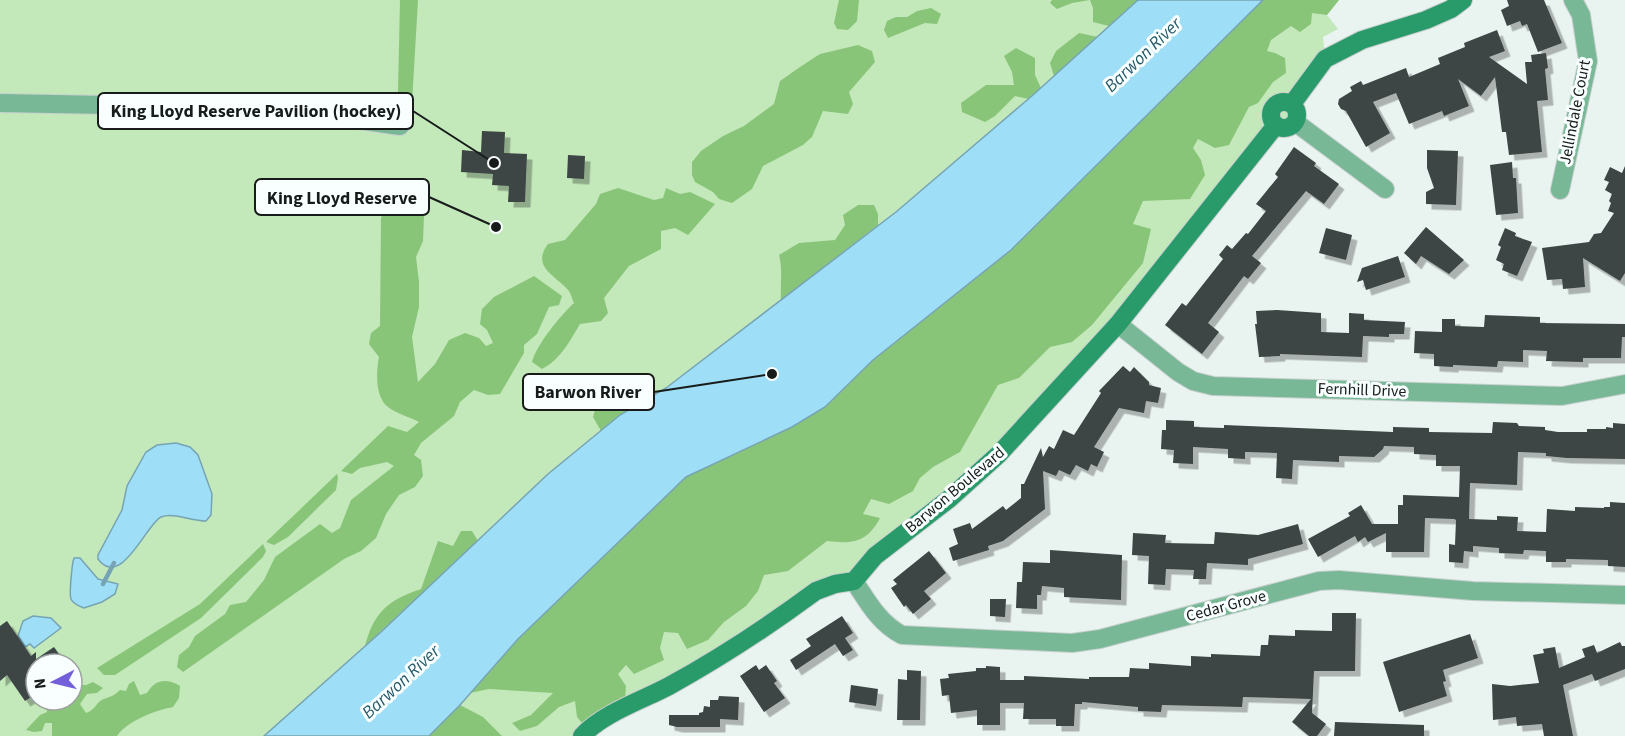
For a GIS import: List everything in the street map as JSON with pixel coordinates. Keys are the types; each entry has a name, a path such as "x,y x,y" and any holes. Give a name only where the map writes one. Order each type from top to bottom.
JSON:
{"street":[{"path":"1385,189 1294,113 1325,59 1362,40 1426,20 1451,9 1463,0"},
{"name":"Jellindale Court","path":"1560,190 1587,61 1581,15 1573,0"},
{"name":"Barwon Boulevard","path":"854,580 875,555 949,500 999,454 1118,324 1276,125 1271,117 1275,105 1284,102 1294,113"},
{"path":"0,103 275,108 400,126"},
{"name":"Fernhill Drive","path":"1118,324 1178,372 1193,381 1214,386 1562,396 1625,384"},
{"path":"582,736 606,718 704,665 816,591 854,580"},
{"name":"Cedar Grove","path":"854,580 879,619 890,629 902,635 1072,643 1100,639 1319,581 1339,580 1473,591 1625,595"}],"green space":[{"path":"0,0 1138,0 1033,95 896,212 666,388 620,415 548,474 381,632 264,736 0,736"},
{"path":"400,0 418,0 412,103 405,102 398,92"},
{"path":"839,0 859,0 857,21 848,30 837,29 834,23"},
{"path":"1052,0 1090,0 1072,3 1057,9 1050,3"},
{"path":"1090,0 1138,0 1109,26 1093,22 1093,8"},
{"path":"1263,0 1339,0 1327,15 1338,29 1323,37 1325,59 1297,115 999,454 835,584 582,736 429,736 518,639 1011,250"},
{"path":"1263,0 1339,0 1327,15 1312,13 1311,24 1300,32 1291,26 1271,40 1267,51 1285,58 1286,73 1273,82 1258,103 1249,107 1229,145 1215,148 1198,139 1193,148 1201,160 1205,175 1190,199 1143,201 1133,224 1151,229 1143,263 1092,325 1072,342 1050,347 1019,378 998,385 960,452 933,467 920,478 913,491 889,504 871,499 863,514 880,518 870,533 851,542 827,541 788,571 764,575 758,591 746,606 724,622 708,640 687,649 678,633 664,632 660,648 664,660 634,674 626,665 618,674 626,686 625,700 582,723 577,717 575,701 559,707 537,726 520,731 512,723 531,715 553,693 489,689 470,693 518,639 686,477 792,427 825,407 873,360 1011,250"},
{"path":"931,8 941,14 937,24 925,23 888,38 884,30 887,21 896,17 907,17 917,11"},
{"path":"1079,33 1098,37 1054,76 1050,63 1056,51"},
{"path":"858,45 872,51 875,62 849,92 853,104 848,114 823,111 812,137 803,145 763,166 752,189 732,203 719,199 713,192 695,182 692,175 692,162 701,151 723,136 744,126 774,104 780,81 820,54"},
{"path":"1016,48 1035,58 1035,75 1041,88 1029,99 1015,96 995,116 985,122 962,112 961,103 986,85 1014,85 1012,72 1004,56"},
{"path":"405,187 410,199 424,215 423,241 416,257 419,307 412,337 418,382 435,364 449,340 465,333 479,338 486,346 493,343 487,330 480,324 482,309 494,297 534,276 562,296 559,305 549,307 537,334 524,345 524,353 500,394 488,395 474,390 460,402 454,416 421,443 414,455 421,460 423,476 415,487 399,495 386,514 376,538 361,551 344,559 183,672 177,667 179,655 189,647 195,636 225,614 230,605 246,602 264,580 275,557 320,524 332,533 340,528 351,500 394,466 387,462 360,468 352,474 341,471 388,426 407,432 419,422 395,412 384,403 378,384 379,357 369,344 371,333 380,326 381,218 390,200"},
{"path":"618,188 654,200 663,198 666,188 680,194 690,192 715,204 688,235 675,228 661,231 661,249 629,266 604,298 608,313 601,321 580,324 559,355 542,369 532,362 535,355 562,315 574,303 569,291 543,265 543,252 548,244 565,240 596,204 600,194"},
{"path":"858,205 874,205 878,214 878,225 781,300 779,255 799,243 835,240 845,225 843,215"},
{"path":"619,389 638,392 643,402 620,415 601,431 593,417 599,396"},
{"path":"337,474 336,490 288,537 274,545 266,542"},
{"path":"461,531 472,531 478,541 365,646 373,624 384,609 409,593 421,589 438,541 453,546"},
{"path":"263,544 266,551 263,557 201,618 115,675 104,675 97,668 200,604"},
{"path":"134,681 140,695 147,693 150,688 162,681 175,683 180,686 179,698 173,707 142,717 117,736 52,736 52,723 45,723 42,731 26,730 40,715 47,712 84,712 84,710 86,713 120,690 126,691 129,684"},
{"path":"93,682 103,688 97,693 87,694 84,698 84,685"},
{"path":"460,705 483,717 502,736 429,736"}],"water":[{"name":"Barwon River","path":"1138,0 1263,0 1011,250 873,360 825,407 792,427 686,477 518,639 460,705 429,736 264,736 381,632 548,474 620,415 666,388 896,212 1033,95"},
{"path":"176,443 190,447 198,455 212,494 211,515 206,521 171,516 161,517 124,561 116,566 107,566 98,559 98,555 122,510 127,486 146,452 157,445"},
{"path":"74,558 80,558 98,579 118,584 115,594 102,602 84,608 76,605 71,599 70,592"},
{"path":"33,616 51,618 61,628 34,648 30,644 25,647 18,636 23,621"}],"building":[{"path":"1507,0 1544,0 1562,43 1538,52 1527,24 1522,26 1520,21 1507,26 1501,10 1509,6"},
{"path":"1497,30 1505,51 1489,57 1527,84 1525,62 1532,62 1531,55 1546,53 1548,100 1537,101 1542,152 1509,155 1506,132 1502,132 1495,77 1481,96 1458,79 1469,106 1444,116 1442,111 1409,124 1396,93 1373,102 1390,133 1366,147 1346,111 1338,104 1339,99 1352,91 1350,87 1361,81 1363,85 1406,68 1409,77 1440,64 1438,58 1465,47 1464,43"},
{"path":"482,131 505,132 504,153 527,154 525,202 508,202 509,186 492,185 493,174 461,172 462,150 481,152"},
{"path":"1294,147 1316,163 1314,166 1339,184 1324,204 1306,191 1252,256 1261,263 1248,279 1244,276 1208,323 1219,332 1202,354 1165,325 1182,303 1186,306 1223,259 1219,255 1227,245 1232,249 1246,233 1248,234 1266,211 1256,204 1278,177 1275,174"},
{"path":"1427,150 1458,151 1456,205 1426,204 1426,192 1434,188 1427,168"},
{"path":"568,155 585,156 584,179 567,178"},
{"path":"1512,162 1513,178 1516,178 1518,213 1496,215 1490,165"},
{"path":"1625,166 1625,273 1620,281 1583,258 1585,287 1563,289 1562,279 1547,280 1542,248 1589,242 1594,234 1601,233 1614,213 1608,211 1612,194 1605,190 1609,182 1604,180 1610,167 1622,173"},
{"path":"1426,227 1464,260 1449,274 1421,256 1416,264 1404,253"},
{"path":"1326,228 1352,235 1346,260 1319,253"},
{"path":"1505,228 1516,233 1515,236 1532,242 1517,276 1502,270 1504,264 1496,260 1501,247 1498,245"},
{"path":"1398,256 1405,277 1366,290 1363,280 1357,282 1362,268"},
{"path":"1256,311 1321,313 1321,332 1349,333 1349,313 1364,314 1364,320 1405,322 1404,334 1389,334 1389,337 1363,336 1362,357 1280,354 1280,356 1259,357 1255,324 1257,324"},
{"path":"1485,315 1540,317 1540,323 1625,324 1621,358 1583,358 1583,362 1546,361 1547,351 1523,350 1523,362 1498,361 1497,367 1453,365 1453,367 1434,366 1434,354 1414,353 1415,331 1442,332 1442,319 1455,319 1455,326 1484,327"},
{"path":"1123,366 1130,372 1134,367 1149,382 1149,385 1161,388 1158,403 1146,401 1144,413 1119,408 1094,447 1104,452 1097,467 1091,464 1088,471 1076,465 1070,475 1059,470 1056,476 1043,471 1045,509 1003,541 988,546 989,550 953,561 949,548 958,544 953,529 970,523 972,529 1003,506 1006,510 1021,498 1021,484 1024,484 1041,448 1043,457 1049,446 1054,449 1063,430 1074,435 1101,393 1099,391"},
{"path":"1166,420 1194,421 1194,427 1224,428 1224,425 1393,432 1393,427 1429,428 1429,432 1492,433 1493,422 1545,427 1545,430 1558,432 1587,432 1587,429 1613,428 1613,423 1625,424 1625,459 1567,458 1546,456 1546,453 1518,452 1517,485 1470,483 1469,519 1497,520 1497,516 1518,517 1517,531 1546,532 1547,509 1575,511 1575,507 1604,508 1610,507 1610,502 1625,503 1625,567 1608,566 1608,560 1566,559 1566,562 1546,562 1546,551 1524,550 1523,554 1499,553 1499,548 1473,546 1473,552 1464,551 1463,563 1449,562 1449,544 1455,545 1456,520 1425,518 1424,552 1386,552 1386,533 1368,542 1365,537 1358,542 1355,536 1318,557 1308,539 1350,516 1348,513 1361,505 1372,524 1398,524 1398,505 1403,505 1403,495 1459,497 1460,466 1436,466 1436,455 1414,454 1414,447 1384,446 1374,457 1339,456 1339,462 1293,460 1292,479 1276,478 1277,453 1245,452 1245,459 1228,458 1228,449 1193,447 1193,464 1173,463 1174,450 1161,449 1162,430 1166,430"},
{"path":"1298,524 1303,544 1248,559 1248,565 1207,563 1206,579 1193,579 1194,570 1166,569 1165,585 1148,584 1149,556 1132,555 1133,533 1166,535 1165,543 1214,544 1215,532 1258,535"},
{"path":"1050,550 1122,555 1121,600 1064,597 1064,588 1042,586 1041,595 1037,595 1037,609 1016,608 1017,582 1022,582 1023,562 1050,563"},
{"path":"929,551 946,573 924,591 931,599 913,614 906,605 904,607 891,588 897,584 893,580"},
{"path":"990,599 1006,599 1005,617 990,616"},
{"path":"1332,613 1356,613 1355,671 1314,671 1312,713 1326,724 1317,736 1309,736 1292,722 1311,699 1243,697 1242,707 1162,705 1161,712 1138,711 1138,707 1082,702 1082,704 1075,704 1074,726 1056,726 1056,719 1023,719 1024,703 1000,703 1000,725 977,725 977,710 951,713 949,695 942,696 940,679 949,678 948,674 976,671 976,668 986,668 986,666 1000,667 1000,680 1024,680 1024,676 1089,679 1089,677 1129,677 1130,668 1149,669 1149,663 1191,666 1191,656 1211,657 1211,654 1260,656 1261,645 1268,645 1269,635 1295,636 1295,630 1332,631"},
{"path":"842,616 853,633 845,638 853,650 843,656 835,644 796,670 790,660 811,646 806,639"},
{"path":"7,621 28,652 24,652 24,700 7,675 0,681 0,626"},
{"path":"1470,634 1478,658 1443,670 1446,681 1443,682 1447,696 1399,712 1383,662"},
{"path":"1620,642 1622,646 1625,646 1625,669 1595,681 1592,674 1563,685 1573,736 1544,736 1542,724 1517,726 1516,717 1493,720 1492,684 1510,686 1539,683 1533,655 1544,653 1543,649 1555,647 1559,668 1585,657 1582,649 1594,645 1597,653"},
{"path":"54,647 58,652 46,652"},
{"path":"756,665 759,670 766,665 777,681 774,683 785,698 764,712 740,676"},
{"path":"907,670 921,671 920,720 897,720 898,679 907,680"},
{"path":"851,685 878,689 876,706 849,702"},
{"path":"719,696 739,697 738,720 720,719 720,727 669,725 669,715 699,715 703,712 704,706 710,707 710,700 718,700"},
{"path":"1335,722 1424,725 1424,736 1334,736"}],"waterway":[{"path":"103,584 114,563"}],"place":[{"name":"King Lloyd Reserve Pavilion (hockey)","path":"494,163"},
{"name":"King Lloyd Reserve","path":"496,227"},
{"name":"Barwon River","path":"772,374"}]}
